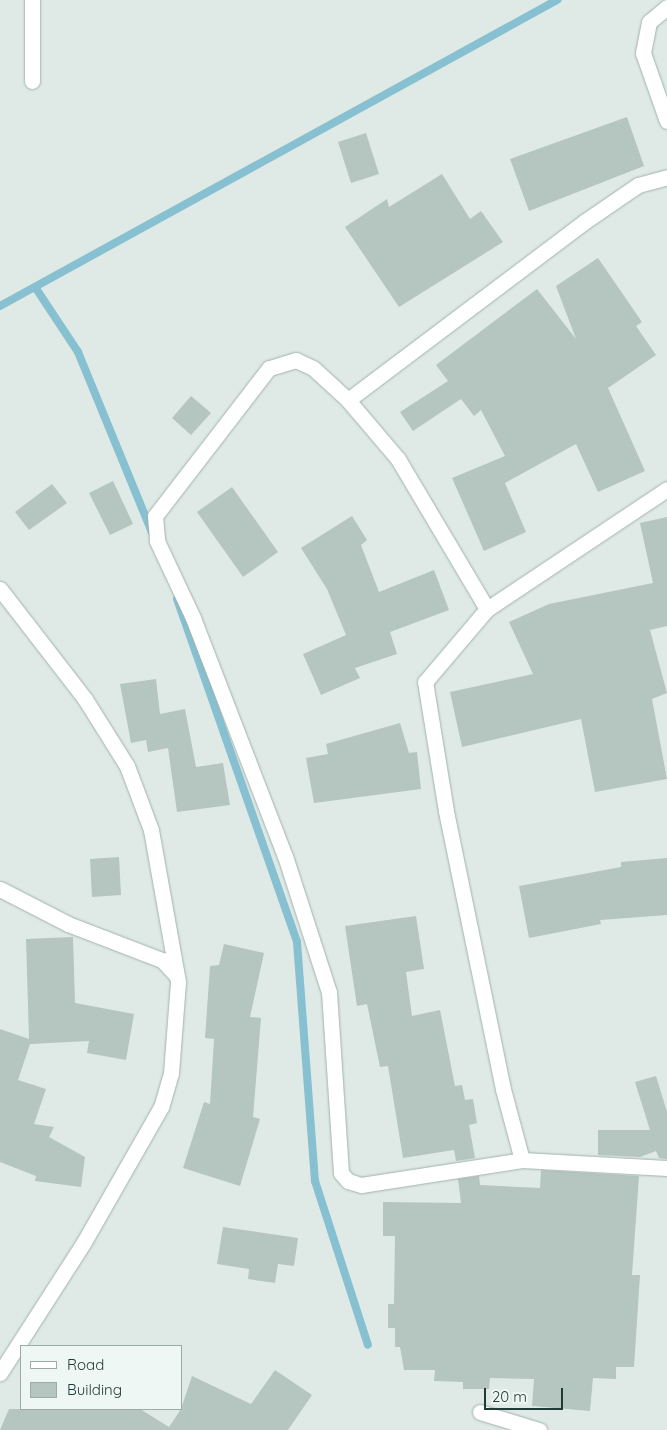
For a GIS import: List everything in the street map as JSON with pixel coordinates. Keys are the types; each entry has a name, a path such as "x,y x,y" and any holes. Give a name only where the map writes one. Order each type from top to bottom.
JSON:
{"street":[{"path":"32,0 32,81"},
{"path":"667,7 649,22 642,53 667,121"},
{"path":"348,400 584,222 638,185 667,178"},
{"path":"487,608 424,497 348,400 304,363 288,360 269,368 162,502 155,516 157,541 193,618 281,846 329,992 341,1173 361,1185 522,1160 667,1168"},
{"path":"522,1160 503,1089 446,811 425,682 487,608 667,489"},
{"path":"0,589 85,699 127,766 151,830 176,975 171,1073 161,1107 84,1242 0,1373"},
{"path":"0,889 68,924 146,952 176,975"},
{"path":"480,1412 539,1430"}],"building":[{"path":"627,117 644,166 529,211 510,159"},
{"path":"366,133 379,174 351,183 338,142"},
{"path":"442,174 470,219 481,211 503,242 399,307 345,227 387,199 389,207"},
{"path":"598,258 642,322 636,326 656,355 608,388 645,471 598,492 576,444 505,483 526,532 484,551 452,478 505,456 481,410 474,416 461,399 413,431 400,412 448,381 436,365 537,289 576,339 556,286"},
{"path":"191,396 211,413 191,435 172,418"},
{"path":"113,481 133,524 110,535 89,493"},
{"path":"52,484 67,503 29,530 15,512"},
{"path":"232,487 278,552 243,577 197,512"},
{"path":"352,516 367,540 361,545 379,592 434,570 449,610 390,632 397,654 355,668 360,678 321,695 303,654 346,635 327,589 301,548"},
{"path":"667,517 667,626 650,630 667,693 652,699 667,779 595,792 581,719 462,747 450,692 533,674 509,622 549,604 653,583 640,523"},
{"path":"156,679 160,714 185,709 196,767 223,763 230,805 177,812 168,748 148,752 146,740 131,743 120,684"},
{"path":"400,723 409,753 417,752 421,789 314,803 306,758 328,754 326,744"},
{"path":"119,857 121,895 92,897 90,859"},
{"path":"667,858 667,915 600,920 601,924 529,938 519,886 621,867 621,862"},
{"path":"416,916 424,969 406,972 412,1016 440,1010 455,1086 462,1085 465,1100 473,1099 477,1123 469,1125 475,1158 456,1161 454,1150 403,1158 388,1066 380,1067 367,1004 357,1006 345,926"},
{"path":"73,937 75,1003 134,1014 126,1060 87,1053 89,1041 30,1044 18,1080 46,1089 34,1124 54,1127 49,1137 85,1157 81,1187 35,1181 36,1176 0,1162 0,1029 29,1039 26,939"},
{"path":"224,944 264,953 250,1017 261,1018 253,1117 260,1119 240,1186 183,1168 204,1102 210,1104 214,1039 205,1038 210,966 219,965"},
{"path":"656,1076 667,1112 667,1159 659,1158 656,1151 640,1157 598,1155 598,1130 650,1130 635,1082"},
{"path":"541,1170 639,1176 632,1275 640,1275 634,1367 616,1367 616,1379 593,1378 590,1411 532,1406 534,1379 490,1378 489,1389 463,1389 463,1382 434,1381 435,1370 404,1370 400,1347 395,1347 395,1328 388,1328 388,1304 394,1304 395,1236 383,1236 383,1202 461,1203 458,1179 479,1176 480,1185 540,1188"},
{"path":"223,1227 298,1238 294,1266 278,1264 275,1283 248,1279 249,1269 217,1264"},
{"path":"275,1370 312,1395 288,1430 0,1430 9,1409 142,1410 169,1427 182,1410 192,1376 251,1404"}],"waterway":[{"path":"0,306 557,0"},
{"path":"35,287 78,352 152,532"},
{"path":"177,599 297,942 315,1181 368,1345"}]}
